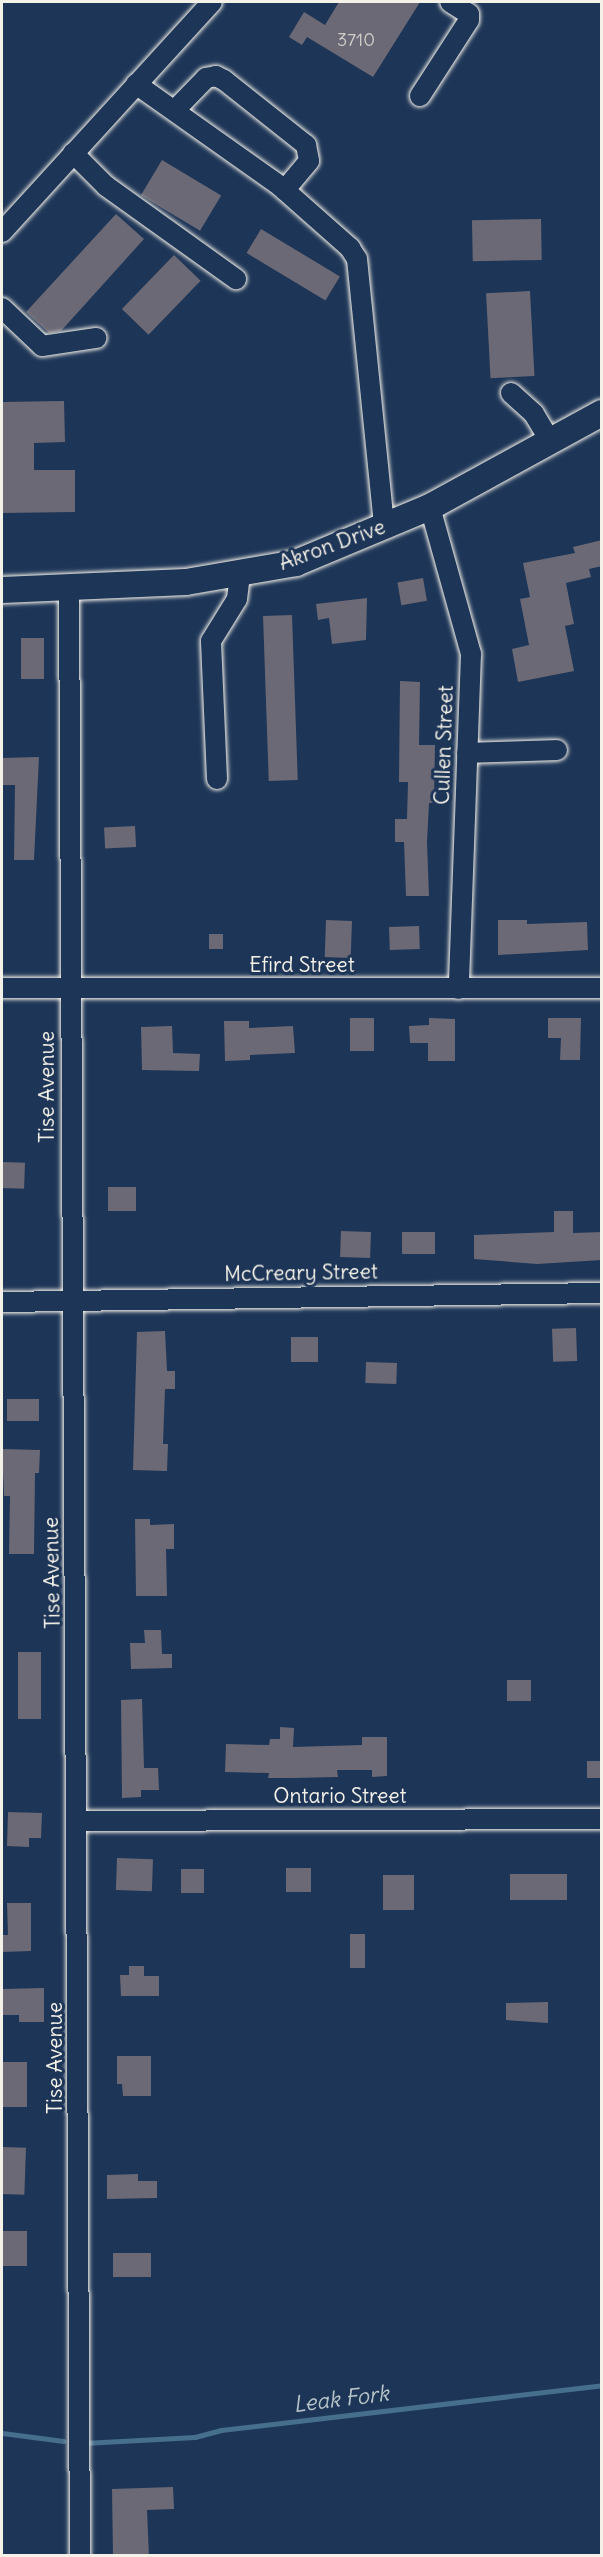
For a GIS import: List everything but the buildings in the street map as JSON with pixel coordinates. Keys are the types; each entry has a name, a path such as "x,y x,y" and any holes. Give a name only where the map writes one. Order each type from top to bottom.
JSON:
{"main road":[{"name":"Akron Drive","path":"2,590 69,589 186,582 296,563 430,507 602,413"}],"street":[{"path":"2,232 212,2"},
{"path":"420,96 469,20 469,14 450,2"},
{"path":"175,110 206,78 216,76 224,80 306,145 309,161 285,190"},
{"path":"136,84 285,190 350,248 360,270 384,526"},
{"path":"73,153 106,186 236,279"},
{"path":"2,308 42,346 96,338"},
{"path":"511,393 534,414 550,441"},
{"name":"Cullen Street","path":"430,507 471,654 459,989"},
{"path":"217,779 211,641 237,599 240,573"},
{"name":"Tise Avenue","path":"69,589 78,1821 80,2556"},
{"path":"467,753 557,750"},
{"name":"Efird Street","path":"2,988 602,988"},
{"name":"McCreary Street","path":"2,1302 602,1293"},
{"name":"Ontario Street","path":"78,1821 602,1819"}],"waterway":[{"name":"Leak Fork","path":"84,2443 195,2437 221,2430 602,2385"},
{"name":"Leak Fork","path":"2,2433 63,2441"}]}
